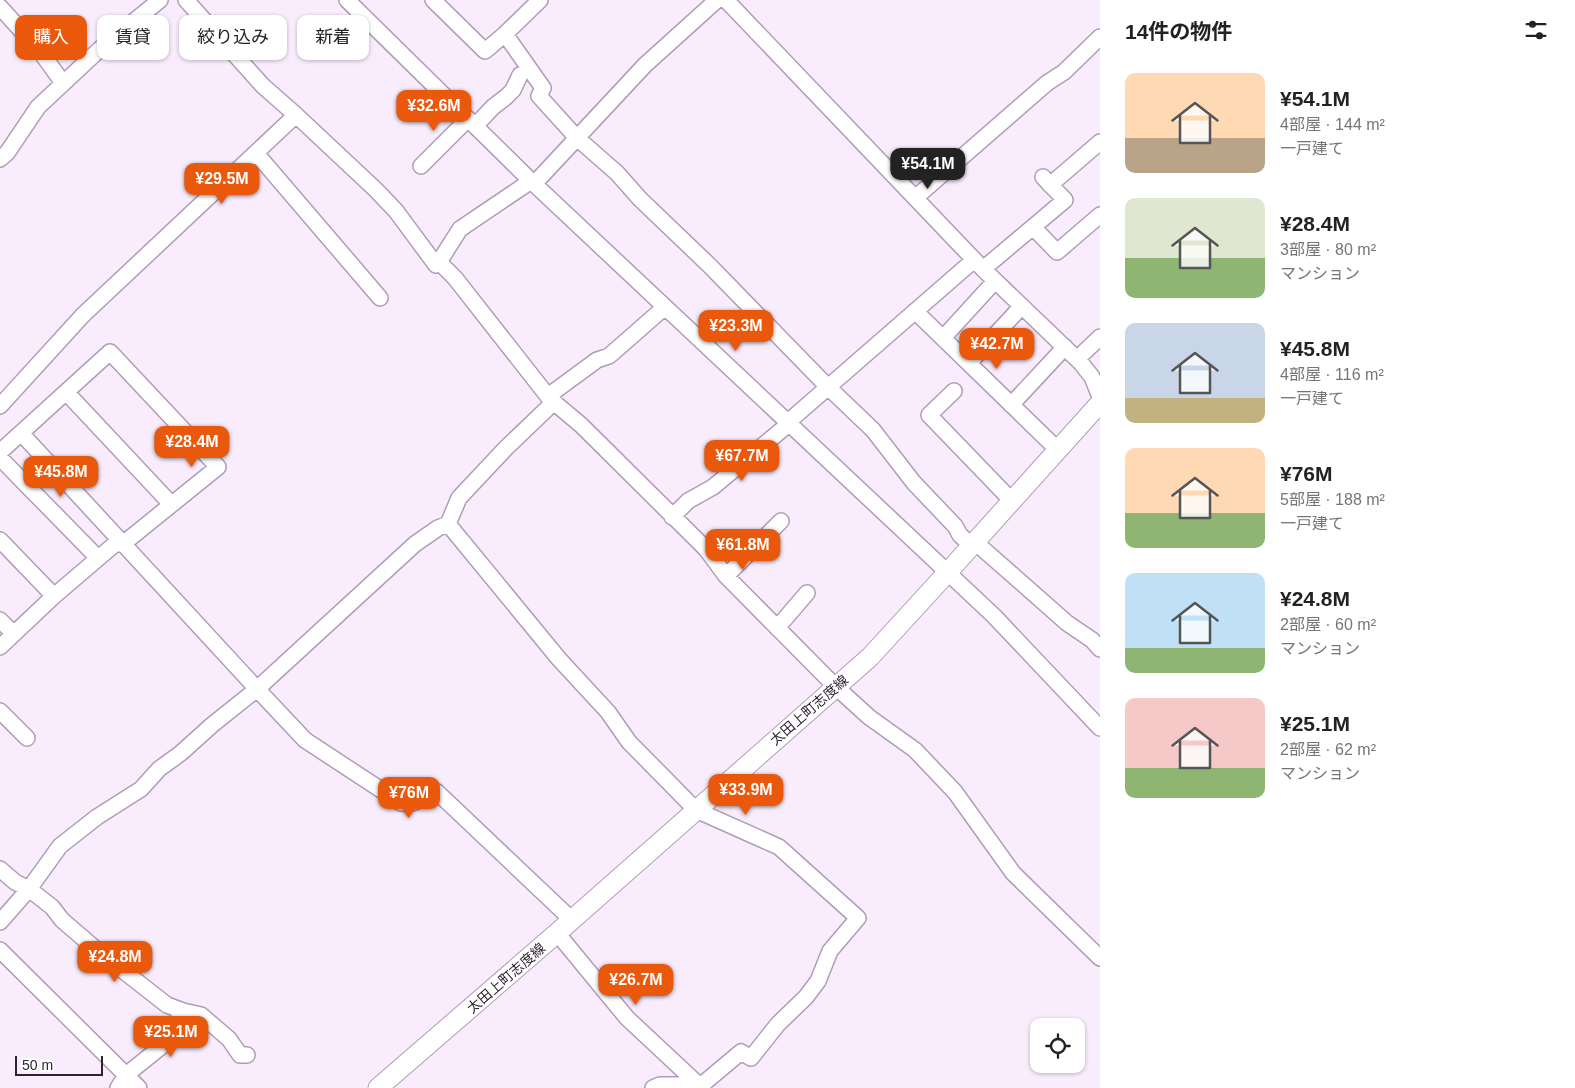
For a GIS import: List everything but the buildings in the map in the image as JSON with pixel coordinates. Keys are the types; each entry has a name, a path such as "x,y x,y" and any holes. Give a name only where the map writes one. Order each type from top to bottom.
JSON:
{"main road":[{"name":"太田上町志度線","path":"380,1088 870,657 1100,403"}],"street":[{"path":"0,159 7,153 38,107 100,49 160,0"},
{"path":"186,0 263,86 390,204 436,265"},
{"path":"347,0 532,182 1022,644 1100,728"},
{"path":"433,0 485,51 506,34 540,0"},
{"path":"1100,403 1092,378 1077,358 978,264 725,0 645,65 577,138 532,182 460,229 439,262 455,278 551,399 706,549 726,576 836,687 869,717 915,750 955,792 1013,872 1094,942 1100,958"},
{"path":"0,7 40,51 63,83"},
{"path":"506,34 543,88 539,96 577,138 617,174 873,430 914,483 955,526 960,535 974,544 1067,623 1092,640 1100,649"},
{"path":"915,198 1047,83 1064,72 1100,37"},
{"path":"421,166 471,122 506,97 513,90 520,75"},
{"path":"2,399 83,315 296,115"},
{"path":"672,516 688,501 713,487 789,423 915,311 978,264 1033,227 1065,200 1046,181 1100,142"},
{"path":"256,153 380,298"},
{"path":"1033,227 1057,252 1100,215"},
{"path":"943,338 995,281"},
{"path":"0,922 29,889 60,846 97,817 141,789 159,769 181,753 257,689 415,544 438,528 448,524 459,498 551,399 597,360 609,356 665,306"},
{"path":"969,363 1022,306"},
{"path":"915,311 1058,450"},
{"path":"1077,358 1100,337"},
{"path":"1012,404 1065,347"},
{"path":"0,452 110,352 218,467 124,543 115,544 98,558 0,647"},
{"path":"954,391 929,415 1012,501"},
{"path":"66,392 171,504"},
{"path":"21,433 305,740 401,803 410,804 418,802 430,790 437,792 572,920"},
{"path":"0,458 98,558"},
{"path":"726,576 781,521"},
{"path":"448,524 559,659 608,712 629,742 696,810 779,847 858,918 830,951 818,981 806,997 778,1024 752,1058 741,1052 698,1087 660,1085 653,1088"},
{"path":"0,540 54,596"},
{"path":"777,628 807,593"},
{"path":"0,620 13,634"},
{"path":"0,711 27,738"},
{"path":"0,868 15,882 29,889 52,907 62,920 98,951 167,1005 201,1015 229,1039 240,1055 247,1055"},
{"path":"557,933 627,1018 698,1087"},
{"path":"0,950 122,1082 139,1088"},
{"path":"122,1082 162,1046 183,1011"}]}
